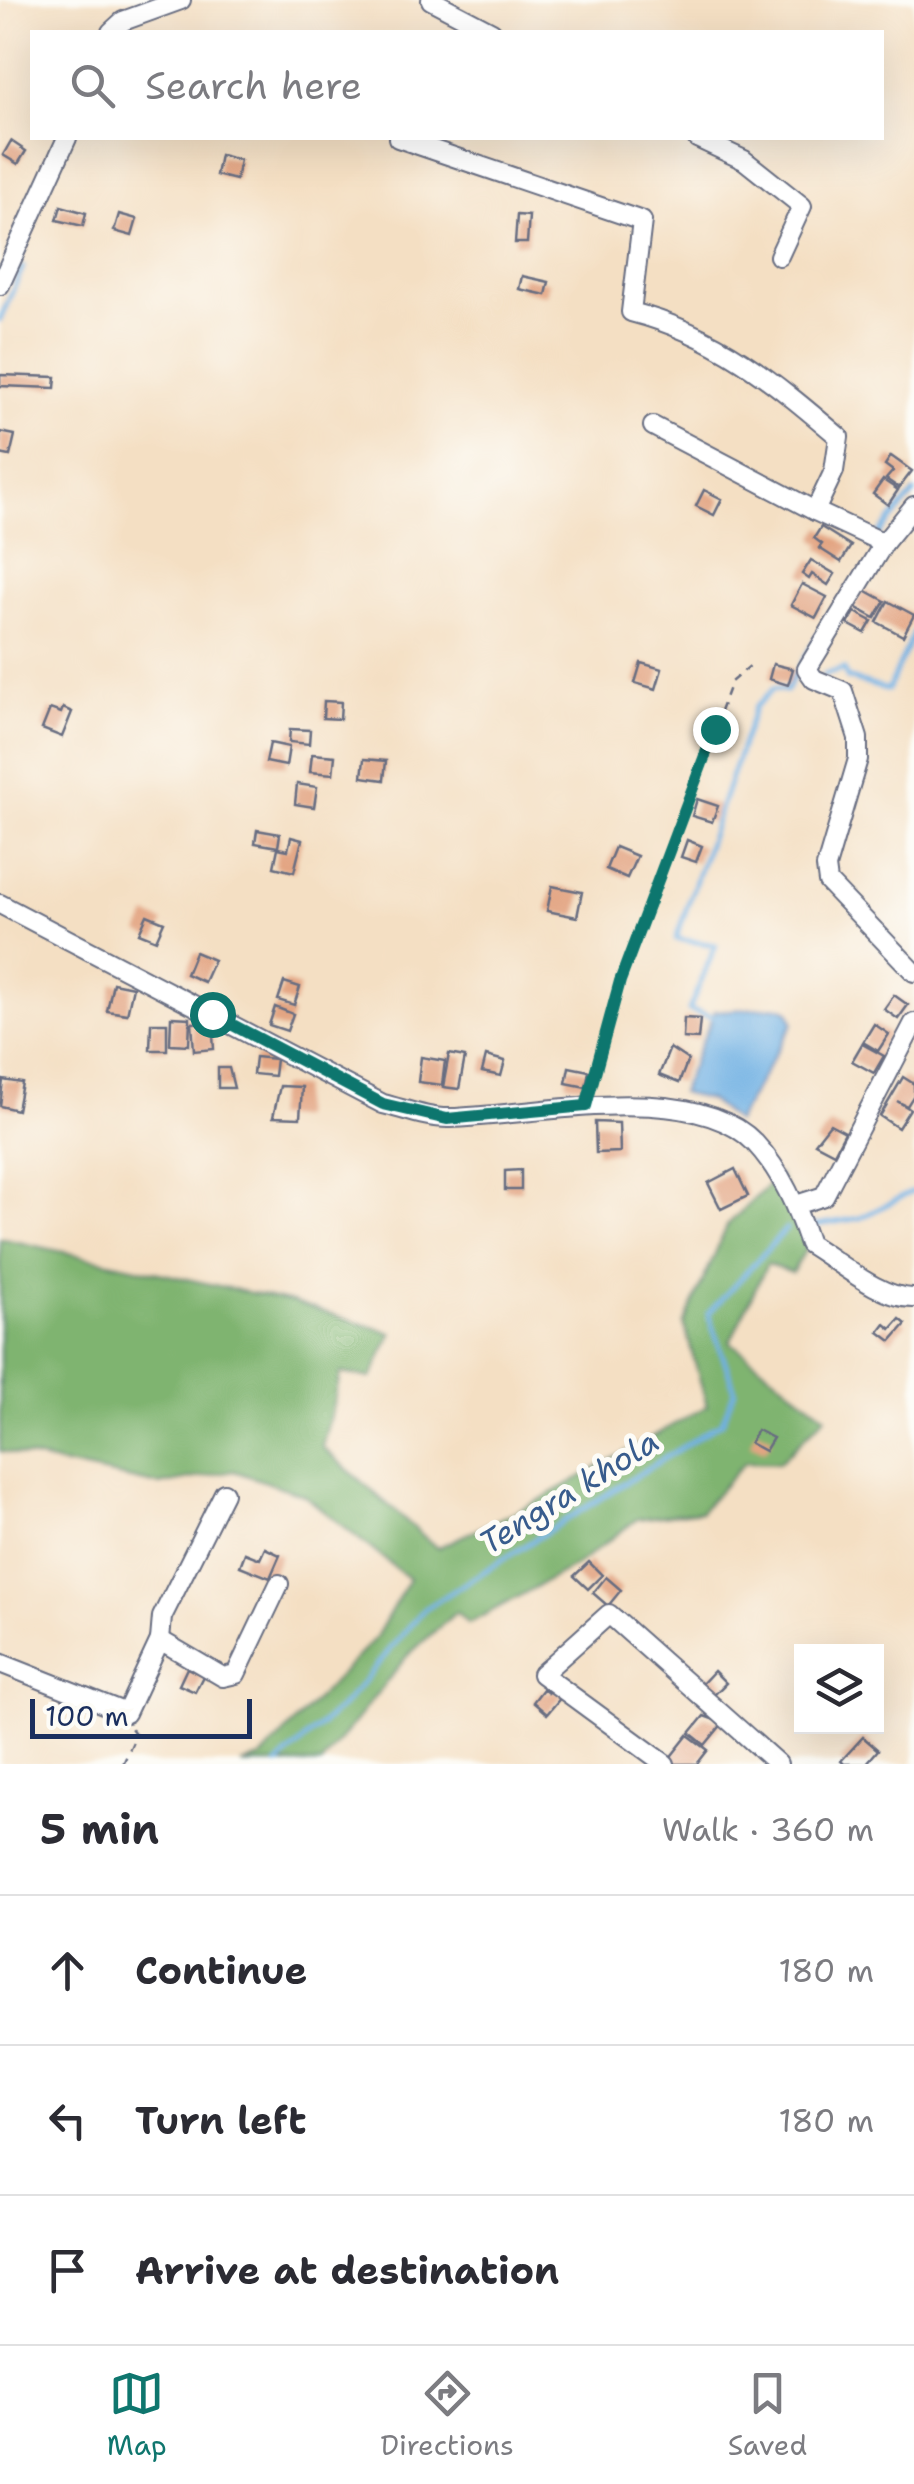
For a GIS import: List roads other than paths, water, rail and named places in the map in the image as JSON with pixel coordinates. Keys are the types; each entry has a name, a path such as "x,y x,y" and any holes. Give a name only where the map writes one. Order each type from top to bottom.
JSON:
{"street":[{"path":"113,30 122,21 181,0"},
{"path":"432,0 488,30"},
{"path":"0,286 66,140"},
{"path":"404,140 642,221 631,312 682,325 774,382 840,436 834,471 815,511"},
{"path":"701,140 744,160 802,206 780,256"},
{"path":"653,426 884,543"},
{"path":"914,506 884,543 807,669 814,679 843,692 858,738 858,759 826,868 828,882 914,972"},
{"path":"0,904 383,1104 447,1119 586,1106 655,1107 705,1114 753,1141 796,1205 809,1244 885,1290 902,1298 914,1298"},
{"path":"796,1205 824,1196 914,1023"},
{"path":"0,1663 122,1714 130,1711 160,1640 162,1618 224,1493"},
{"path":"160,1640 230,1677 236,1674 279,1584"},
{"path":"665,1764 542,1674 610,1614 778,1764"}],"water":[{"path":"780,1007 789,1011 793,1023 736,1122 709,1100 680,1093 715,1011"}],"waterway":[{"path":"0,320 23,267"},
{"path":"878,535 914,493"},
{"path":"824,675 844,669 847,678 888,690 914,632"},
{"path":"713,1017 689,1010 716,945 676,939 755,707 773,689 786,691 818,635"},
{"name":"Tengra khola","path":"810,1226 860,1218 914,1191"},
{"name":"Tengra khola","path":"278,1764 346,1702 424,1609 722,1422 735,1390 708,1314 786,1229"}]}
